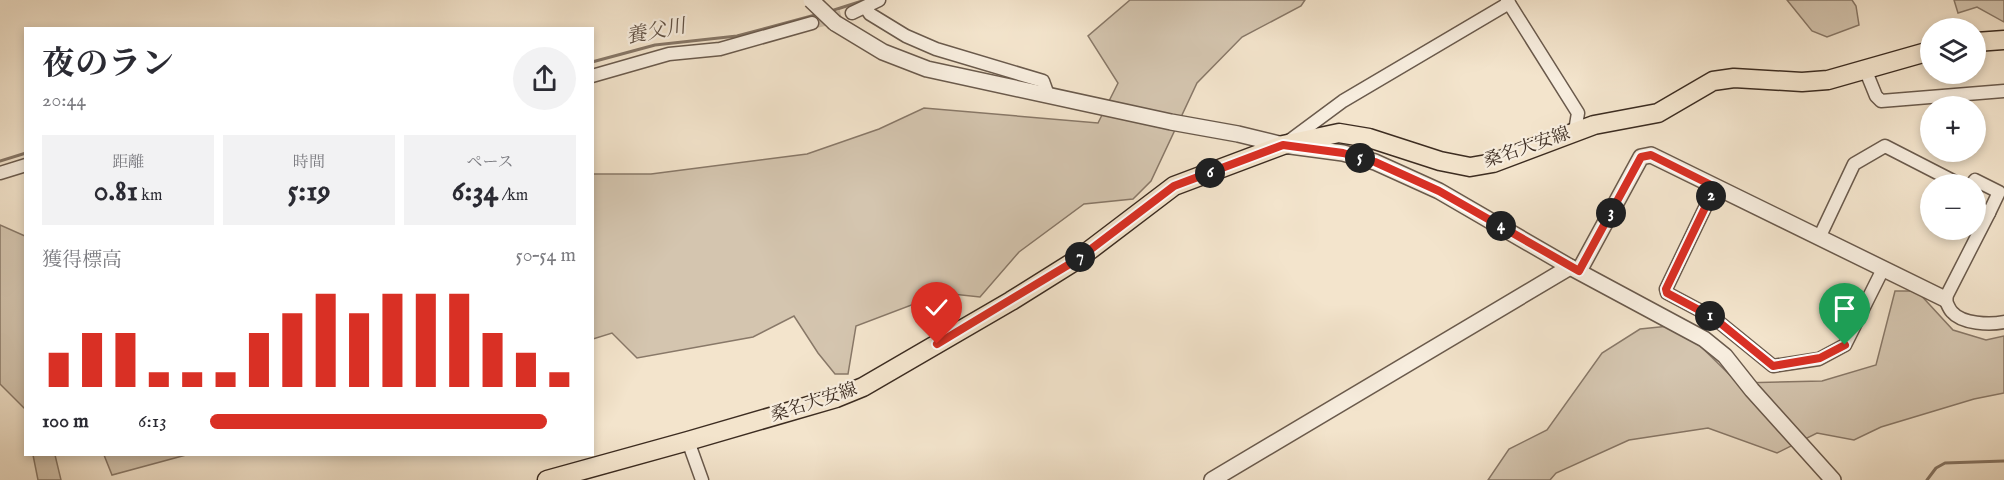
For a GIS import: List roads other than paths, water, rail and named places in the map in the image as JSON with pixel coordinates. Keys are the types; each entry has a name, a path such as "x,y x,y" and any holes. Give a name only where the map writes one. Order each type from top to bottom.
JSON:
{"main road":[{"path":"1986,41 2004,40"},
{"name":"桑名大安線","path":"547,480 836,398 863,387 1011,301 1078,259 1174,186 1283,145 1339,132 1369,138 1440,161 1470,166 1493,163 1594,125 1658,113 1713,81 1734,78 1819,81 1920,54"}],"street":[{"path":"811,0 847,32 896,58 927,69 1283,145 1343,153 1375,162 1439,191 1704,339 1725,356 1752,390 1833,480"},
{"path":"852,13 879,0"},
{"path":"1283,145 1343,101 1508,2 1578,113 1575,131"},
{"path":"866,8 870,14 917,41 1043,81 1042,94"},
{"path":"594,75 669,54 720,50 812,23"},
{"path":"1865,69 1876,96 1881,100 2004,91"},
{"path":"1819,238 1854,164 1885,146 1940,174"},
{"path":"1212,480 1575,269 1641,157 1651,155 1945,299 1951,312 1960,319 1995,324 2004,322"},
{"path":"0,173 24,166"},
{"path":"1715,187 1666,289 1667,293 1714,318 1773,366 1820,358 1845,345 1883,269"},
{"path":"1945,299 1998,200 1986,190"},
{"path":"688,441 702,480"}],"waterway":[{"name":"養父川","path":"831,11 865,0"},
{"name":"養父川","path":"594,61 655,45 737,36 819,14"},
{"name":"養父川","path":"0,161 24,154"},
{"path":"1927,480 1936,468 1945,463 2004,461"}],"tunnel":[{"path":"812,23 852,13"}]}
